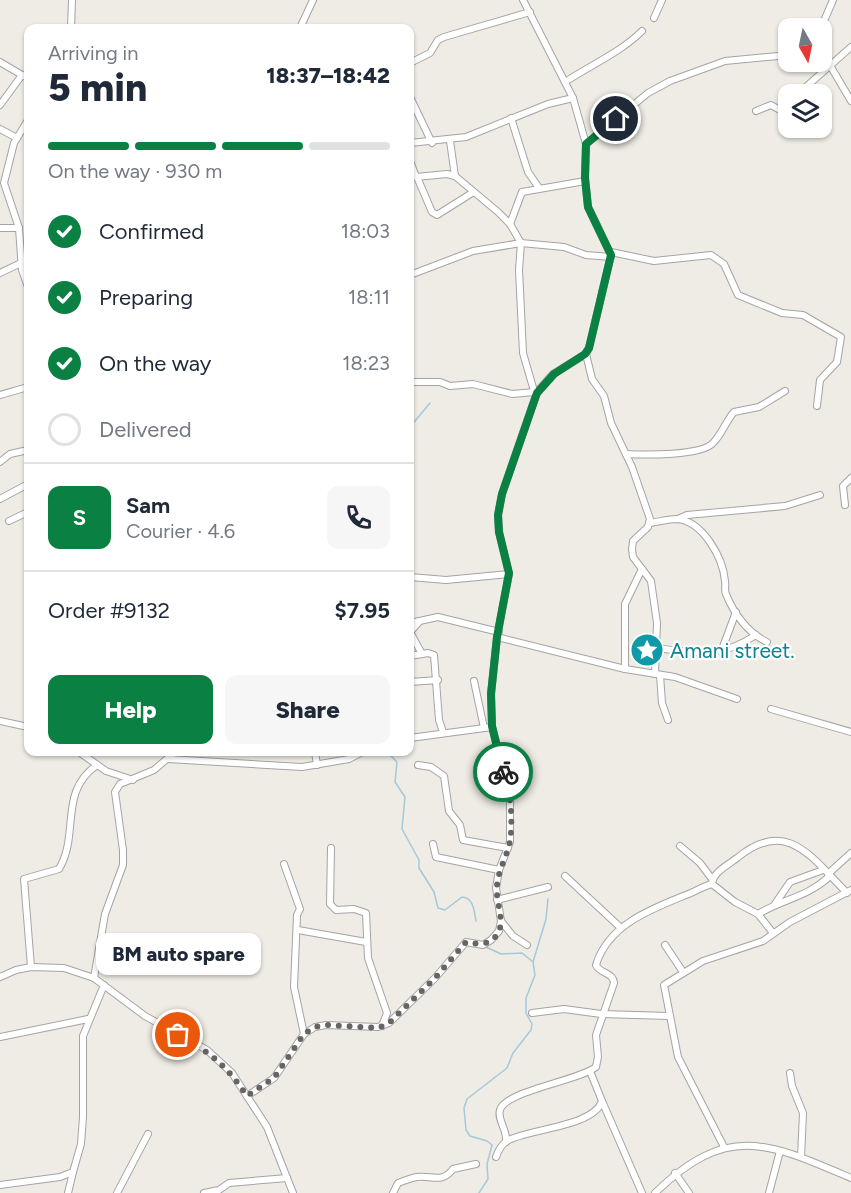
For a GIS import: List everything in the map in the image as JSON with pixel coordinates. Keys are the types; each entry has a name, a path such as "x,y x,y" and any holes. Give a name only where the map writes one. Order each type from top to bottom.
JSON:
{"street":[{"path":"71,24 72,0"},
{"path":"302,24 313,0"},
{"path":"247,1096 274,1078 304,1034 320,1025 382,1026 407,1006 466,942 483,945 497,936 501,921 497,900 499,870 508,848 510,794 492,726 491,694 498,634 509,573 498,515 508,470 535,392 554,374 585,354 589,348 611,255 591,215 585,182 586,144 573,98 523,0"},
{"path":"654,18 663,0"},
{"path":"825,18 833,0"},
{"path":"414,61 430,53 438,40 530,12"},
{"path":"565,82 611,52 628,45 642,31"},
{"path":"832,66 851,47"},
{"path":"586,144 648,93 670,81 725,61 778,56"},
{"path":"0,62 24,75"},
{"path":"832,69 851,101"},
{"path":"810,84 825,72"},
{"path":"0,105 24,77"},
{"path":"414,143 450,141 573,98"},
{"path":"414,105 432,143"},
{"path":"756,111 771,105 778,109"},
{"path":"511,118 528,172 539,188"},
{"path":"24,127 17,138 4,174 3,192 19,228 21,263 24,273"},
{"path":"0,129 17,138"},
{"path":"450,141 455,176"},
{"path":"414,170 432,212 437,215 472,193"},
{"path":"417,177 447,174 455,176 510,224 520,243 523,353 535,392"},
{"path":"510,224 522,192 585,182"},
{"path":"0,228 19,228"},
{"path":"414,273 473,251 520,243 564,247 586,255 611,255 654,261 711,255 724,264 738,295 782,313 803,315 841,338 837,362 820,380 818,406"},
{"path":"0,273 21,263"},
{"path":"585,354 592,380 604,396 611,423 639,484 650,523"},
{"path":"414,382 440,382 450,386 473,384 512,394 535,392"},
{"path":"0,395 24,388"},
{"path":"626,454 655,455 705,448 716,440 734,411 759,406 784,391"},
{"path":"0,462 10,454 24,451"},
{"path":"845,505 843,486 851,478"},
{"path":"0,499 24,486"},
{"path":"668,720 662,703 657,674 657,622 651,582 633,557 632,544 650,523 687,515 785,506 820,495"},
{"path":"9,521 24,514"},
{"path":"677,519 689,523 708,540 721,563 726,582 724,592 743,623 767,642"},
{"path":"625,669 625,604 642,569"},
{"path":"414,577 446,580 509,573"},
{"path":"721,652 736,612"},
{"path":"414,622 444,618 625,669 675,677 736,699"},
{"path":"414,628 421,621"},
{"path":"656,648 706,653 721,652 740,645 756,635"},
{"path":"414,639 422,654"},
{"path":"414,655 434,655 438,680 439,720 443,732"},
{"path":"414,682 438,680"},
{"path":"474,681 484,728"},
{"path":"771,709 851,732"},
{"path":"0,720 24,726"},
{"path":"414,737 492,726"},
{"path":"86,756 114,774 133,780"},
{"path":"94,978 107,906 123,865 115,792 120,784 154,770 171,756"},
{"path":"316,756 317,765"},
{"path":"168,759 287,767 317,765 355,756"},
{"path":"31,968 24,879 59,869 71,822 75,789 84,775 97,765"},
{"path":"418,765 431,767 444,776 449,812 460,825 464,840 508,848"},
{"path":"496,1157 506,1142 506,1131 500,1115 502,1106 520,1095 590,1071 597,1063 596,1035 601,1014 614,983 611,976 599,970 596,965 600,954 621,928 654,908 712,882 757,843 779,839 800,848 849,891 773,933 763,941 727,951 683,972 664,985 678,1057 724,1147"},
{"path":"433,844 436,857 499,870"},
{"path":"680,846 700,863 712,882 735,902 758,914 773,933"},
{"path":"332,848 330,904 336,910 354,909 366,913 366,942 371,967 387,1013 382,1026"},
{"path":"758,914 773,905 811,892 827,873 851,853"},
{"path":"284,864 300,909 297,915 294,987 304,1034"},
{"path":"773,905 790,882 827,873"},
{"path":"565,876 621,928"},
{"path":"497,900 548,887"},
{"path":"501,921 513,936 527,945"},
{"path":"298,930 366,942"},
{"path":"665,945 683,972"},
{"path":"0,977 16,970 64,968 94,978 145,1016 207,1050 231,1073 267,1127 293,1193"},
{"path":"68,1193 81,1144 84,1099 82,1047 88,1019 104,985"},
{"path":"532,1013 564,1009 601,1014 669,1016"},
{"path":"0,1037 88,1019"},
{"path":"590,1071 642,1193"},
{"path":"790,1073 793,1089 803,1113 801,1157"},
{"path":"506,1142 589,1114 600,1106 602,1101"},
{"path":"117,1193 148,1134"},
{"path":"655,1193 675,1173 708,1152 741,1144 801,1157 851,1178"},
{"path":"769,1193 780,1151"},
{"path":"393,1193 398,1183 418,1177 436,1179 449,1175 453,1169 476,1164"},
{"path":"0,1185 60,1177 73,1172"},
{"path":"675,1173 689,1193"},
{"path":"204,1193 219,1190 229,1183 287,1178"}],"waterway":[{"path":"414,422 430,403"},
{"path":"391,756 397,762 395,782 405,797 402,829 419,860 419,868 434,892 438,908 445,910 462,897 466,898 473,906 476,921"},
{"path":"479,1193 488,1179 487,1164 492,1145 487,1141 470,1136 466,1130 464,1108 467,1099 507,1068 513,1053 531,1030 532,1024 526,1013 526,998 535,975 533,962 546,919 548,899"},
{"path":"486,947 501,954 522,953 533,962"}],"way so far":[{"path":"178,1035 207,1050 222,1063 247,1096 274,1078 304,1034 320,1025 378,1028 389,1023 435,978 466,942 483,945 497,936 501,921 496,888 499,870 510,842 511,825 510,794 503,772"}],"place":[{"name":"Amani street.","path":"647,650"},
{"name":"BM auto spare","path":"178,1035"}],"route":[{"path":"503,772 492,726 491,694 497,637 509,573 499,532 498,515 508,470 541,385 585,354 589,348 611,255 588,207 585,178 586,144 616,119"}]}
